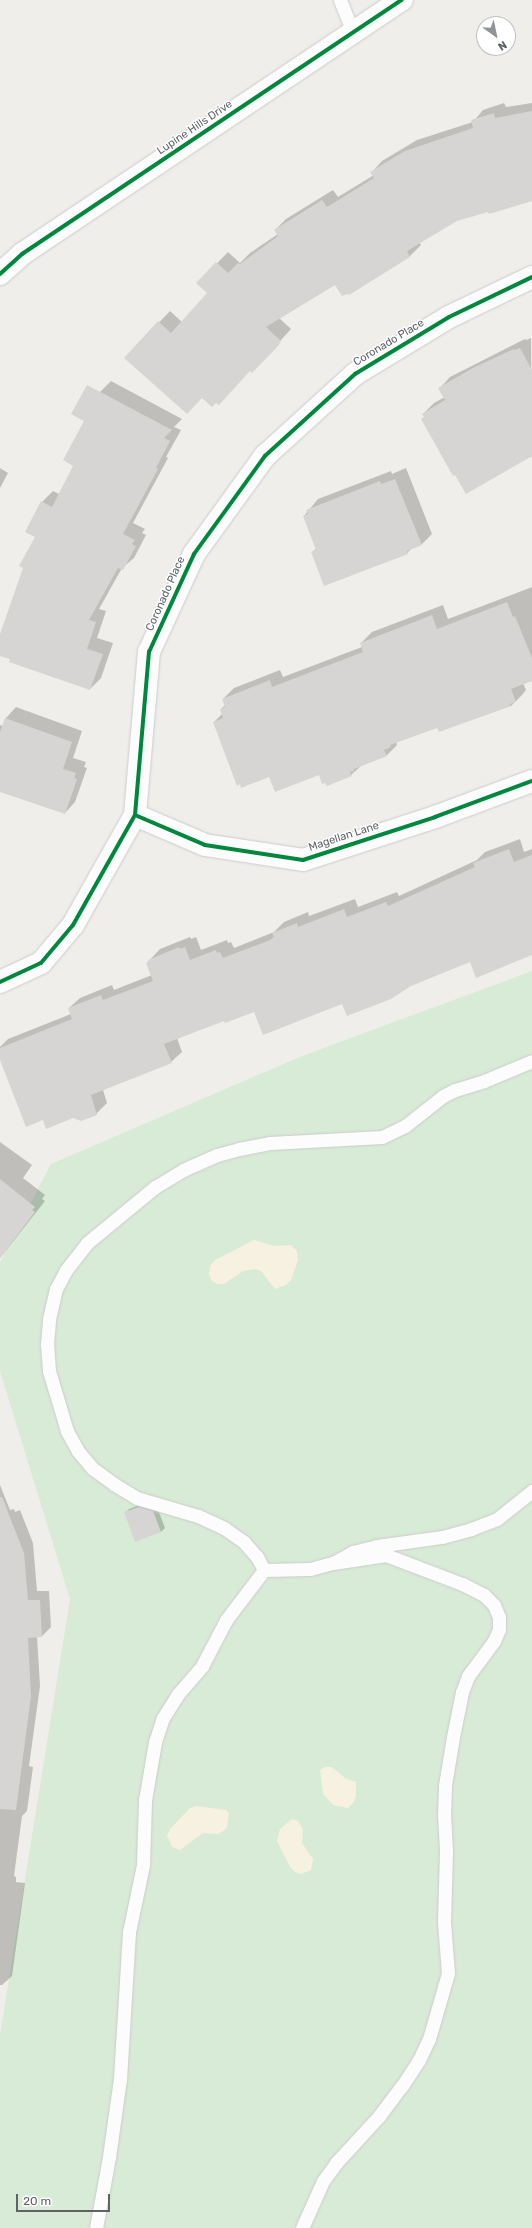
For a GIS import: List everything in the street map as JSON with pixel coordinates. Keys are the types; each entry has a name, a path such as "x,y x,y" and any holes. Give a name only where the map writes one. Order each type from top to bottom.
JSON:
{"street":[{"name":"Lupine Hills Drive","path":"0,274 22,254 402,0"},
{"name":"Coronado Place","path":"0,982 41,963 73,926 135,815 149,652 194,554 265,456 355,374 449,317 532,277"},
{"name":"Magellan Lane","path":"135,815 205,845 303,860 435,817 532,781"}],"lane":[{"path":"340,0 353,33"},
{"path":"264,1570 257,1557 244,1542 224,1528 198,1516 137,1498 93,1469 78,1451 67,1431 57,1402 49,1372 47,1344 49,1319 56,1289 66,1270 87,1243 118,1214 154,1187 182,1170 217,1155 239,1149 270,1144 382,1137 405,1126 444,1096 455,1090 484,1081 532,1061"},
{"path":"333,1563 353,1552 377,1546 442,1536 471,1529 497,1519 532,1491"},
{"path":"264,1570 310,1569 333,1563 386,1555 456,1581 484,1595 494,1605 499,1616 499,1629 494,1641 468,1676 462,1692 445,1785 444,1816 446,1857 444,1922 448,1973 429,2039 419,2060 402,2086 379,2116 336,2163 323,2181 302,2228"},
{"path":"96,2228 112,2143 120,2080 129,1932 143,1865 144,1800 155,1742 163,1718 178,1694 202,1666 226,1620 264,1570"}],"green space":[{"path":"532,971 532,2228 0,2228 0,2035 70,1599 0,1371 0,1262 51,1164 302,1056"}],"sand":[{"path":"254,1240 274,1246 291,1245 297,1251 298,1260 291,1280 286,1285 275,1289 261,1271 255,1269 243,1271 224,1284 217,1284 211,1280 209,1274 210,1266 215,1260"},
{"path":"325,1767 332,1767 345,1778 356,1782 356,1796 353,1803 348,1808 333,1805 323,1794 320,1770"},
{"path":"196,1806 226,1810 229,1813 227,1828 219,1834 203,1833 180,1850 172,1847 167,1835 170,1829 190,1808"},
{"path":"292,1819 298,1821 303,1829 302,1843 313,1859 311,1870 301,1874 295,1872 290,1867 277,1841 280,1829"}],"building":[{"path":"532,111 532,201 489,214 488,212 457,221 407,251 410,257 349,295 342,296 335,285 266,327 281,341 278,346 252,373 250,371 219,405 216,403 212,407 202,398 187,414 124,358 158,321 171,333 207,293 196,283 216,262 228,273 238,263 240,264 278,236 274,230 322,200 327,207 374,178 370,172 405,151 473,128 471,120 494,113 495,118"},
{"path":"520,348 532,370 532,456 466,494 455,475 453,476 421,419 424,417 422,414 445,400 438,388 473,368 514,349"},
{"path":"87,385 172,430 164,438 170,441 156,468 158,469 123,534 135,540 132,544 136,546 123,570 118,568 89,620 96,622 87,649 103,654 90,690 9,662 10,659 0,656 0,634 23,568 19,566 35,537 25,532 41,501 52,507 73,466 63,460 84,421 71,414"},
{"path":"395,479 422,545 407,551 408,554 324,586 311,552 316,550 303,516 308,514 306,510 380,481 381,484"},
{"path":"507,602 513,617 515,616 532,658 532,681 511,689 516,702 510,704 511,706 439,732 437,728 390,745 391,747 384,750 387,756 354,769 354,771 350,772 352,776 327,786 325,783 322,784 319,775 275,792 269,777 241,788 240,784 237,786 213,722 223,718 220,709 225,707 222,699 270,680 272,687 363,652 360,643 432,615 437,629"},
{"path":"5,718 72,742 63,769 76,773 74,778 77,779 65,814 0,792 0,732"},
{"path":"509,849 514,862 532,855 532,955 476,978 470,962 411,986 391,999 347,1016 342,1004 263,1035 254,1012 225,1023 224,1021 164,1044 172,1063 91,1095 97,1115 81,1121 73,1118 46,1129 43,1120 26,1127 0,1060 0,1048 72,1019 68,1008 101,995 103,1000 153,981 146,963 149,962 148,960 179,947 180,949 185,947 190,960 216,950 217,953 220,952 223,958 270,940 274,937 272,933 297,923 298,927 344,909 347,917 386,902 388,906 475,867 473,863"},
{"path":"0,1179 35,1207 32,1210 35,1212 0,1258"},
{"path":"0,1497 2,1497 24,1553 28,1600 40,1600 42,1637 28,1638 31,1696 16,1810 0,1809"},
{"path":"139,1507 153,1511 161,1532 135,1542 124,1512"}],"cycle path":[{"path":"0,274 22,254 402,0"},
{"path":"0,982 41,963 73,925 135,815 149,652 194,554 265,456 355,374 449,317 532,277"},
{"path":"135,815 205,845 303,860 435,817 532,781"}]}
